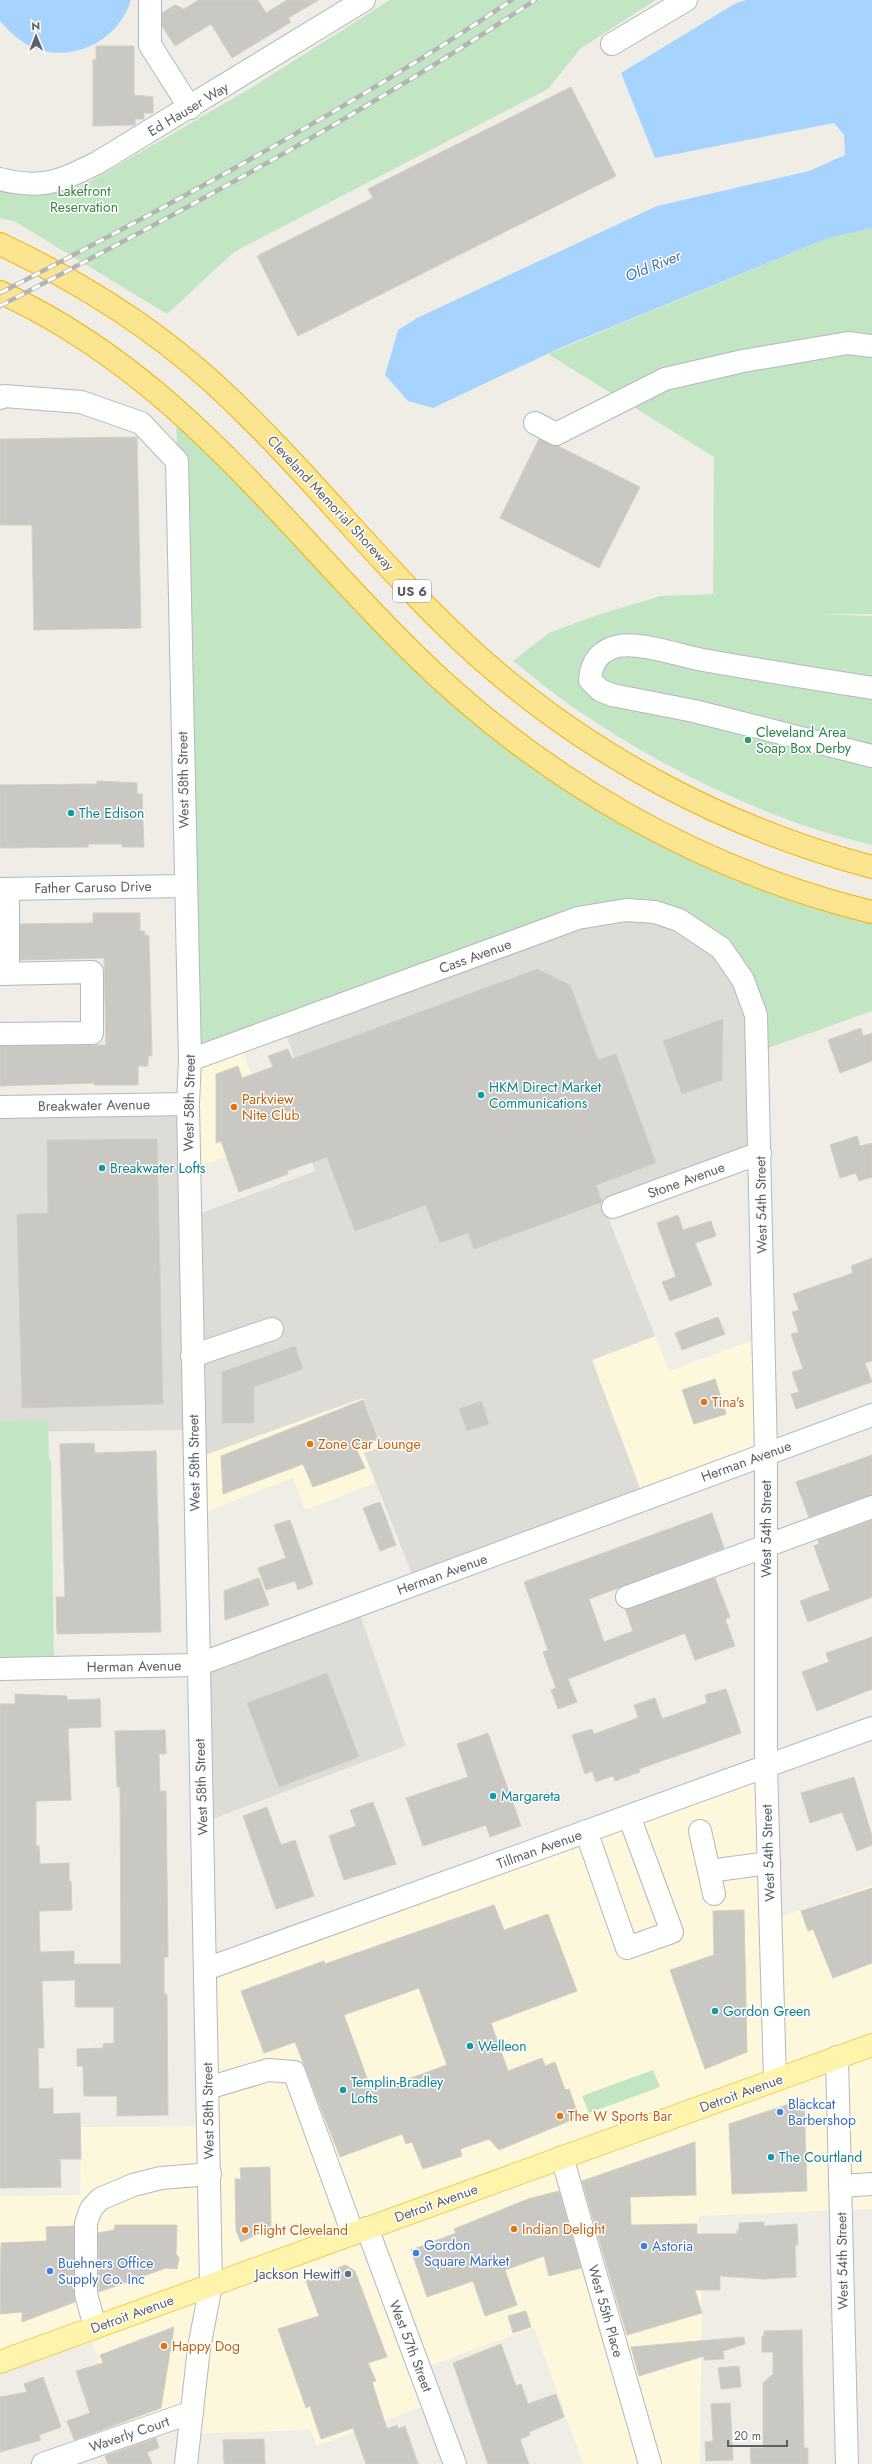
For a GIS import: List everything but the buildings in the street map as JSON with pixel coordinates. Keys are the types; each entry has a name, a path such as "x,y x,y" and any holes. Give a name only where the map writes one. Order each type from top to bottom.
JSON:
{"highway":[{"name":"Cleveland Memorial Shoreway","path":"0,244 95,294 183,357 262,430 454,634 506,680 562,723 621,761 715,811 780,838 872,867"},
{"path":"0,292 40,313 94,346 176,407 241,470 413,654 474,709 555,770 620,811 686,845 804,891 872,912"}],"main road":[{"name":"Detroit Avenue","path":"0,2362 872,2045"}],"street":[{"path":"150,0 150,45 190,108"},
{"name":"Ed Hauser Way","path":"0,179 15,183 43,185 70,177 98,163 190,108 364,0"},
{"path":"612,44 686,0"},
{"path":"535,424 556,434 664,379 743,361 848,343 872,346"},
{"name":"West 58th Street","path":"0,398 4,396 81,402 141,423 178,461 190,1060 188,1104 192,1356 212,2285 199,2348 186,2464"},
{"path":"872,688 702,660 635,646 620,645 608,649 599,655 590,672 590,680 593,685 612,695 694,711 872,756"},
{"name":"Father Caruso Drive","path":"4,889 186,886"},
{"path":"0,1034 92,1033 92,972 4,973 4,889"},
{"name":"Cass Avenue","path":"190,1060 578,918 626,910 655,912 679,920 721,948 743,980"},
{"name":"West 54th Street","path":"743,980 756,1015 766,1454 766,1766 775,2080"},
{"name":"Breakwater Avenue","path":"0,1107 188,1104"},
{"name":"Stone Avenue","path":"613,1207 760,1153"},
{"path":"192,1356 272,1329"},
{"name":"Herman Avenue","path":"0,1669 198,1665 872,1415"},
{"path":"627,1597 872,1507"},
{"name":"Tillman Avenue","path":"206,1969 872,1728"},
{"path":"586,1831 627,1948 672,1932 629,1816"},
{"path":"700,1831 714,1894"},
{"path":"709,1872 769,1863"},
{"name":"West 54th Street","path":"838,2057 847,2464"},
{"name":"West 57th Street","path":"208,2088 268,2070 294,2072 455,2464"},
{"name":"West 55th Place","path":"562,2157 650,2464"},
{"path":"95,2327 86,2294 86,2223 91,2209 100,2199 133,2185 162,2178 210,2174"},
{"path":"840,2186 872,2184"},
{"name":"Waverly Court","path":"43,2464 192,2412"}],"shaded area":[{"path":"578,918 679,920 743,980 760,1153 605,1210 655,1336 592,1360 644,1499 416,1584 364,1453 382,1447 363,1398 194,1459 193,1430 0,1432 0,1107 188,1104 190,1217 315,1171 302,1133 319,1127 283,1026"},
{"path":"240,1042 274,1139 189,1170 190,1060"},
{"path":"655,1336 669,1371 763,1336 766,1454 644,1499 592,1360"},
{"path":"363,1398 382,1447 364,1453 376,1483 305,1510 293,1478 195,1516 194,1459"},
{"path":"357,1606 406,1746 202,1823 197,1665"},
{"path":"766,1766 770,1921 872,1885 872,2209 699,2216 702,2313 700,2464 583,2464 534,2328 420,2369 433,2403 317,2446 310,2430 190,2434 192,2413 126,2435 87,2330 0,2362 0,2196 80,2195 81,2127 209,2126 206,1969"}],"green space":[{"name":"Lakefront Reservation","path":"390,0 656,0 581,48 548,89 234,252 167,314 14,221 0,218 0,191 23,196 34,196 68,189 89,182 251,88"},
{"path":"872,228 872,614 819,614 872,616 872,845 833,835 757,808 684,774 649,755 580,712 554,694 513,661 549,633 597,615 661,596 713,594 714,457 548,354 826,239"},
{"path":"176,407 388,628 620,811 872,912 872,1011 757,1052 756,1015 721,948 626,910 190,1060"},
{"path":"48,1420 49,1460 51,1460 54,1668 0,1669 0,1421"},
{"path":"653,2070 660,2087 589,2113 582,2096"}],"water":[{"path":"0,0 131,0 125,14 117,25 96,43 83,49 54,53 33,48 8,30 0,21"},
{"name":"Old River","path":"746,0 872,0 872,228 826,239 560,348 433,408 408,401 385,375 398,330 417,318 657,206 809,171 845,155 844,135 834,123 655,158 621,73 736,3"}],"railway":[{"path":"0,293 131,225 325,117 388,79 512,0"},
{"path":"0,306 137,234 339,122 405,83 535,0"}],"place":[{"name":"Cleveland Area Soap Box Derby","path":"748,740"},
{"name":"The Edison","path":"71,813"},
{"name":"HKM Direct Market Communications","path":"481,1095"},
{"name":"Parkview Nite Club","path":"234,1107"},
{"name":"Breakwater Lofts","path":"102,1168"},
{"name":"Tina's","path":"704,1402"},
{"name":"Zone Car Lounge","path":"310,1444"},
{"name":"Margareta","path":"493,1796"},
{"name":"Gordon Green","path":"715,2011"},
{"name":"Welleon","path":"470,2046"},
{"name":"Templin-Bradley Lofts","path":"343,2090"},
{"name":"Blackcat Barbershop","path":"780,2112"},
{"name":"The W Sports Bar","path":"560,2116"},
{"name":"The Courtland","path":"771,2157"},
{"name":"Indian Delight","path":"514,2229"},
{"name":"Flight Cleveland","path":"245,2230"},
{"name":"Astoria","path":"644,2246"},
{"name":"Gordon Square Market","path":"416,2253"},
{"name":"Buehners Office Supply Co. Inc","path":"50,2271"},
{"name":"Jackson Hewitt","path":"348,2274"},
{"name":"Happy Dog","path":"164,2346"}]}
